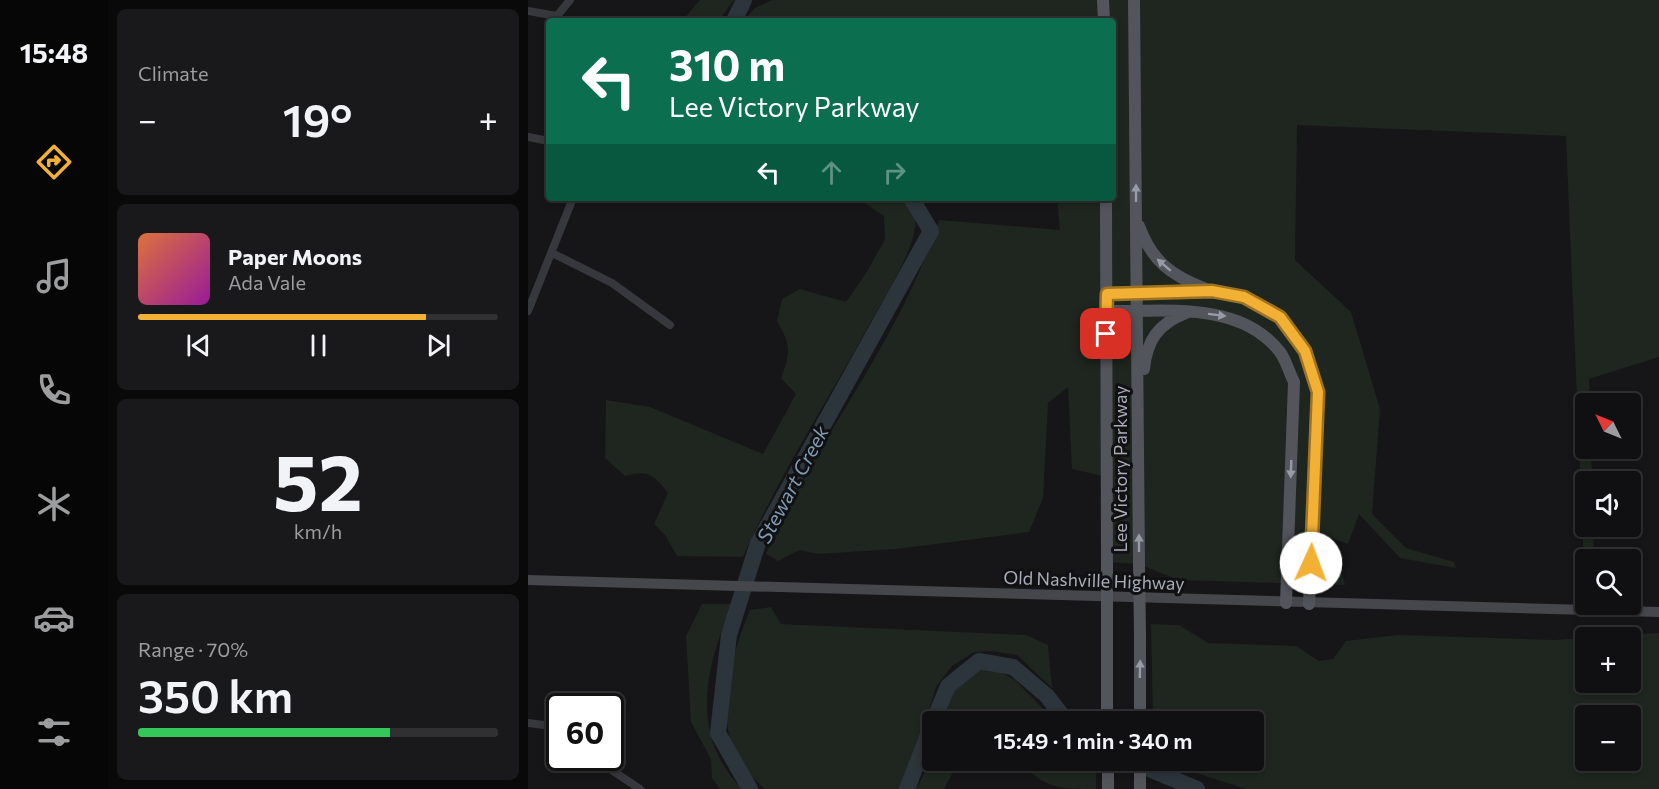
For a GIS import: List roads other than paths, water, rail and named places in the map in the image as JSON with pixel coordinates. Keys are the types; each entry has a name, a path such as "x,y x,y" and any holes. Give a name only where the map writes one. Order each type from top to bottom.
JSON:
{"main road":[{"path":"1103,0 1104,18"},
{"name":"Lee Victory Parkway","path":"1134,0 1139,711"},
{"name":"Lee Victory Parkway","path":"1106,201 1107,711"},
{"path":"1136,218 1147,247 1158,262 1174,274 1212,291"},
{"path":"1107,294 1212,291 1244,297 1280,317 1305,351 1318,392 1309,604"},
{"path":"1106,310 1189,312 1231,317 1260,332 1280,353 1294,382 1286,603"},
{"path":"1138,478 1144,452 1144,367 1147,350 1158,329 1189,312"},
{"name":"Old Nashville Highway","path":"528,580 1309,604 1659,612"},
{"path":"1108,771 1108,789"},
{"path":"1140,771 1140,789"}],"street":[{"path":"559,18 570,0"},
{"path":"528,10 555,18"},
{"path":"528,137 546,140"},
{"path":"528,311 531,290 552,253 572,201"},
{"path":"552,253 612,283 670,325"},
{"path":"528,723 546,725"},
{"path":"613,771 640,789"}],"waterway":[{"name":"Stewart Creek","path":"735,18 744,0"},
{"name":"Stewart Creek","path":"750,789 718,733 729,635 758,543 931,231 913,201"},
{"name":"Stewart Creek","path":"938,711 948,686 979,661 1013,667 1047,696 1059,711"},
{"name":"Stewart Creek","path":"907,789 922,750"},
{"name":"Stewart Creek","path":"1154,771 1197,789"}]}
